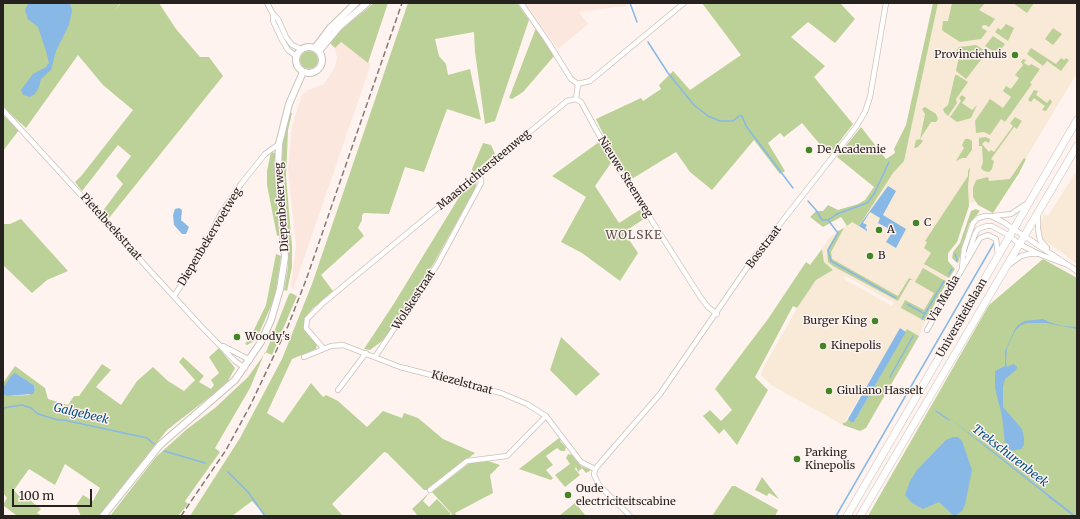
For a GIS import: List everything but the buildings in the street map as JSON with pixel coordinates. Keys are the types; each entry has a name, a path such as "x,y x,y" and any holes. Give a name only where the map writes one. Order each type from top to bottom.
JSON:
{"highway":[{"name":"Universiteitslaan","path":"847,516 1077,120"},
{"name":"Universiteitslaan","path":"860,516 1077,146"}],"main road":[{"path":"317,49 330,28 356,3"},
{"path":"317,49 339,26 367,3"},
{"path":"309,46 317,49 322,60 320,68 311,73 303,72 296,65 296,56 301,49 309,46"},
{"name":"Diepenbekerweg","path":"103,516 160,445 208,406 235,380 250,360 271,320 284,272 285,244 278,170 280,144 288,104 303,72"}],"street":[{"path":"267,3 273,14 278,19 286,37 292,45 301,49"},
{"path":"521,3 548,42 570,79 578,84 590,81 684,3"},
{"name":"Bosstraat","path":"595,469 660,394 717,314 755,256 847,139 865,112 875,76 886,3"},
{"path":"273,14 273,21 282,40 288,50 296,56"},
{"path":"576,99 578,84"},
{"name":"Nieuwe Steenweg","path":"576,99 581,102 610,155 701,298 708,307 717,314"},
{"name":"Maastrichtersteenweg","path":"323,348 306,328 307,319 324,303 567,101 576,99"},
{"name":"Pietelbeekstraat","path":"3,110 219,344 235,361 245,368"},
{"name":"Diepenbekervoetweg","path":"174,296 190,272 223,210 241,184 265,154 280,144"},
{"name":"Wolskestraat","path":"375,357 436,265 481,183 480,174"},
{"path":"991,216 1011,214 1029,202"},
{"path":"1039,211 1038,229 1040,240 1049,251"},
{"name":"Via Media","path":"963,267 964,249 973,224 981,217 991,216 1012,232 1019,244 1039,254 1068,265"},
{"name":"Via Media","path":"963,267 975,234 978,229 987,226 992,226 1024,236 1049,251 1068,265"},
{"name":"Via Media","path":"926,330 977,242 985,235 996,239 998,257"},
{"path":"1004,269 1021,256 1039,254"},
{"path":"1068,265 1077,271"},
{"name":"Pietelbeekstraat","path":"219,344 250,360"},
{"path":"304,357 323,348 343,345 375,357"},
{"path":"338,390 366,353"},
{"name":"Kiezelstraat","path":"375,357 400,366 502,393 527,404 546,416 581,462 595,469"},
{"path":"430,490 467,461 507,456 546,416"},
{"path":"595,469 594,476 598,485 630,516"}],"shaded area":[{"path":"525,3 626,3 626,6 579,12 588,24 558,49"},
{"path":"938,3 1077,3 1077,73 993,213 975,202 969,203 957,242 948,255 948,261 955,269 925,321 919,336 907,329 906,332 900,329 843,425 771,385 761,375 762,370 807,291 820,277 833,270 824,262 822,249 829,238 856,219 880,185 904,160","holes":["846,276 894,303 892,306 844,279"]},
{"path":"340,42 371,64 293,290 291,286 296,246 288,170 292,126 302,95 308,90 324,84 335,67 337,58 335,48"},
{"path":"1077,170 1077,264 1043,239 1040,232 1040,224 1044,214 1048,216"}],"green space":[{"path":"3,3 120,3 115,10 121,3 159,3 176,29 200,57 209,57 223,76 109,218 102,212 123,184 116,176 131,156 118,145 82,191 75,182 133,110 103,85 78,55 26,128 3,107"},
{"path":"374,3 388,3 368,63 341,42 335,48 329,42 338,32"},
{"path":"408,3 517,3 529,20 495,121 485,124 475,52 474,32 435,39 439,56 446,64 448,75 470,69 481,120 447,109 424,172 405,167 389,214 364,213 362,215 362,220 358,228 364,236 321,275 333,291 312,309 304,319 305,329 317,344 316,349 292,359 267,413 283,423 311,383 323,397 326,395 338,401 367,427 383,411 402,418 404,413 418,418 443,439 475,453 427,490 424,490 387,453 384,452 332,504 343,516 266,516 252,501 232,516 190,516 240,438 282,359 312,284"},
{"path":"702,3 840,3 855,19 835,43 808,22 791,37 825,66 814,77 853,124 829,155 802,123 784,137 780,133 768,143 785,171 780,174 754,140 712,190 690,172 676,152 630,180 607,142 596,119 641,98 643,101 661,89 659,85 673,71 690,90 741,55"},
{"path":"933,3 938,3 904,161 893,173 859,226 852,222 847,226 841,217 823,227 810,217 816,211 823,211 828,205 838,210 858,204 865,200 874,187 837,157 861,127 886,159 895,153 894,149 906,125"},
{"path":"952,3 985,3 979,10 995,19 989,27 985,25 982,26 982,28 987,31 981,39 960,42 943,31 943,21 948,21"},
{"path":"1013,3 1034,3 1027,13"},
{"path":"1006,24 1014,28 1008,41 995,32 998,28 1001,30"},
{"path":"536,28 555,55 523,92 512,99 509,98"},
{"path":"1053,28 1062,34 1053,45 1045,39"},
{"path":"993,36 1005,44 997,54 985,46"},
{"path":"976,45 987,52 966,79 956,71 959,56 955,52 959,47"},
{"path":"1031,48 1056,64 1061,58 1064,60 1066,58 1069,60 1061,71 1047,61 1043,66 1027,54"},
{"path":"309,51 315,54 318,60 315,66 309,69 303,66 300,60 303,54"},
{"path":"1023,59 1026,60 1024,63 1029,66 1031,64 1040,69 1030,83 1032,84 1005,122 1001,119 990,135 984,132 976,133 975,121 990,99 1003,108 1011,97 1003,91 1006,86 1011,89 1019,78 1015,75 1023,65 1021,62"},
{"path":"955,75 968,82 956,99 957,103 948,116 943,109 948,105"},
{"path":"1034,90 1038,91 1036,95 1047,103 1050,99 1052,102 1046,111 1042,110 1045,106 1034,98 1031,102 1028,100"},
{"path":"962,95 966,98 962,103 972,110 977,105 971,118 957,122 950,117 961,101 959,98"},
{"path":"925,107 936,114 938,119 936,122 931,122 920,139 925,114 922,109"},
{"path":"289,112 292,113 288,130 286,177 292,246 292,267 287,291 284,290 288,267 288,238 282,159 283,138"},
{"path":"3,115 19,130 3,151"},
{"path":"1015,117 1022,121 1017,129 1014,127 991,159 994,161 992,169 989,172 984,171 981,168 983,162 982,146 979,146 979,138 985,137 990,139 989,143 985,141 982,144 989,152 991,150 994,152 1013,126 1010,123"},
{"path":"920,139 923,141 918,147 914,148 916,140"},
{"path":"965,139 972,141 972,150 966,158 956,161 964,148 962,145"},
{"path":"599,142 611,163 595,186 619,223 641,209 647,217 624,232 638,253 620,281 582,253 561,242 586,197 552,176"},
{"path":"483,143 491,145 495,154 473,173 472,169"},
{"path":"271,152 275,153 276,184 280,220 278,225 280,235 277,236 267,185 267,171"},
{"path":"1024,158 1026,159 1019,173 993,213 978,205 973,197 973,188 976,180 988,177 989,181 1010,179"},
{"path":"970,167 968,186 969,206 957,242 948,253 948,261 955,269 949,278 924,264 931,253 924,248 927,242 925,241 968,176"},
{"path":"477,181 475,189 434,263 396,323 382,341 370,350 364,349 393,305 461,194"},
{"path":"976,209 980,211 969,224 958,263 952,258 953,252 960,243 971,211"},
{"path":"21,219 68,271 47,280 32,293 3,265 3,224 10,224"},
{"path":"844,228 831,252 832,259 898,296 909,278 913,280 910,280 898,301 828,262 827,250 838,231"},
{"path":"822,249 824,262 833,270 816,280 797,308 793,306 755,377 768,390 737,445 724,429 719,434 703,416 710,410 721,421 732,410 715,389 768,319 806,262 810,265"},
{"path":"276,254 281,256 275,297 256,340 247,345 245,344 250,338 266,305"},
{"path":"1043,259 1077,278 1077,516 868,516 989,305"},
{"path":"923,268 947,282 925,321 901,308 905,300 924,310 934,293 915,282"},
{"path":"291,293 297,296 272,355 266,352 289,294"},
{"path":"907,329 919,336 866,428 860,431 843,425 843,423 848,419 854,422"},
{"path":"561,337 600,374 576,396 550,370"},
{"path":"219,348 235,368 228,381 167,430 99,516 81,516 76,505 83,495 93,501 100,488 65,464 55,485 29,469 14,490 19,496 26,497 41,509 37,513 42,516 17,516 3,505 7,498 3,493 3,383 15,366 45,388 48,399 68,405 74,396 79,396 102,364 111,370 96,387 121,405 137,381 153,367 168,381 184,391 195,380 179,362 183,357 204,376 199,382 211,389 214,385 211,380 219,373 209,357","holes":["16,374 34,385 35,390 29,395 7,396"]},
{"path":"264,355 250,388 215,448 220,452 185,501 188,504 178,516 110,516 156,457 187,429 215,408 248,377"},
{"path":"559,438 566,447 565,451 561,451 557,448 546,456 553,465 546,470 553,478 551,480 519,469"},
{"path":"568,454 572,455 581,466 591,470 586,473 582,468 578,472 576,467 575,469 580,475 565,487 555,475 570,464 566,458"},
{"path":"474,461 488,461 500,465 490,475 493,493 455,513 457,516 450,516 452,514 432,492"},
{"path":"762,477 779,499 769,493 767,496 755,490"},
{"path":"732,486 735,486 778,510 775,516 712,516"},
{"path":"430,492 423,501 429,507 437,499 451,514 448,516 418,516 412,509"},
{"path":"575,503 586,516 559,516"}],"water":[{"path":"28,3 70,3 72,11 69,25 56,51 51,70 41,79 35,94 30,97 23,95 21,90 33,74 46,67 49,63 38,27 28,19 25,10"},
{"path":"888,186 896,191 883,215 906,229 896,248 886,242 893,231 878,223 880,218 870,212 863,223 867,225 865,228 867,231 859,226"},
{"path":"179,208 182,210 181,220 189,227 186,234 182,234 174,225 173,215 175,209"},
{"path":"1043,319 1063,326 1077,327 1077,329 1046,323 1027,323 1021,325 1015,331 1007,348 1006,362 1007,367 1014,364 1017,367 1016,370 1005,379 1003,387 1003,407 1022,429 1024,445 1021,449 1011,451 1005,443 1002,416 995,388 995,371 1005,366 1005,351 1015,329 1018,325 1025,321"},
{"path":"900,328 906,332 854,422 851,422 848,419"},
{"path":"15,373 34,385 35,390 33,394 7,396 3,394 3,388 11,376"},
{"path":"949,418 985,445 1076,516 1073,516"},
{"path":"953,437 958,437 962,441 972,470 965,505 962,511 956,515 953,515 939,502 923,509 912,503 905,495 910,481 917,470 946,440"}],"waterway":[{"name":"Trekschurenbeek","path":"630,3 637,22"},
{"name":"Trekschurenbeek","path":"648,42 668,73 694,105 708,116 720,121 733,121 739,116 742,116 746,126 793,188"},
{"name":"Trekschurenbeek","path":"808,201 822,220 828,220 837,214 867,203 874,194 889,162"},
{"name":"Trekschurenbeek","path":"828,220 838,233 828,250 831,261 896,298"},
{"path":"836,516 994,243"},
{"path":"955,254 957,260"},
{"path":"949,274 952,269"},
{"path":"922,319 944,281"},
{"name":"Trekschurenbeek","path":"907,304 925,314"},
{"name":"Trekschurenbeek","path":"890,377 913,336"},
{"name":"Galgebeek","path":"3,408 22,405 31,408 38,414 58,420 147,438 154,444"},
{"name":"Trekschurenbeek","path":"936,411 949,420"},
{"name":"Galgebeek","path":"164,451 205,463"},
{"name":"Galgebeek","path":"228,472 248,492 265,516"},
{"name":"Trekschurenbeek","path":"1049,497 1059,504"}],"railway":[{"path":"181,516 226,450 250,406 288,326 306,280 402,3"}],"place":[{"name":"Provinciehuis","path":"1015,55"},
{"name":"De Academie","path":"809,150"},
{"name":"C","path":"916,223"},
{"name":"A","path":"879,230"},
{"name":"B","path":"870,256"},
{"name":"Burger King","path":"875,321"},
{"name":"Woody's","path":"237,337"},
{"name":"Kinepolis","path":"823,346"},
{"name":"Giuliano Hasselt","path":"829,391"},
{"name":"Parking Kinepolis","path":"797,459"},
{"name":"Oude electriciteitscabine","path":"568,495"}],"district":[{"name":"WOLSKE","path":"634,236"}]}
